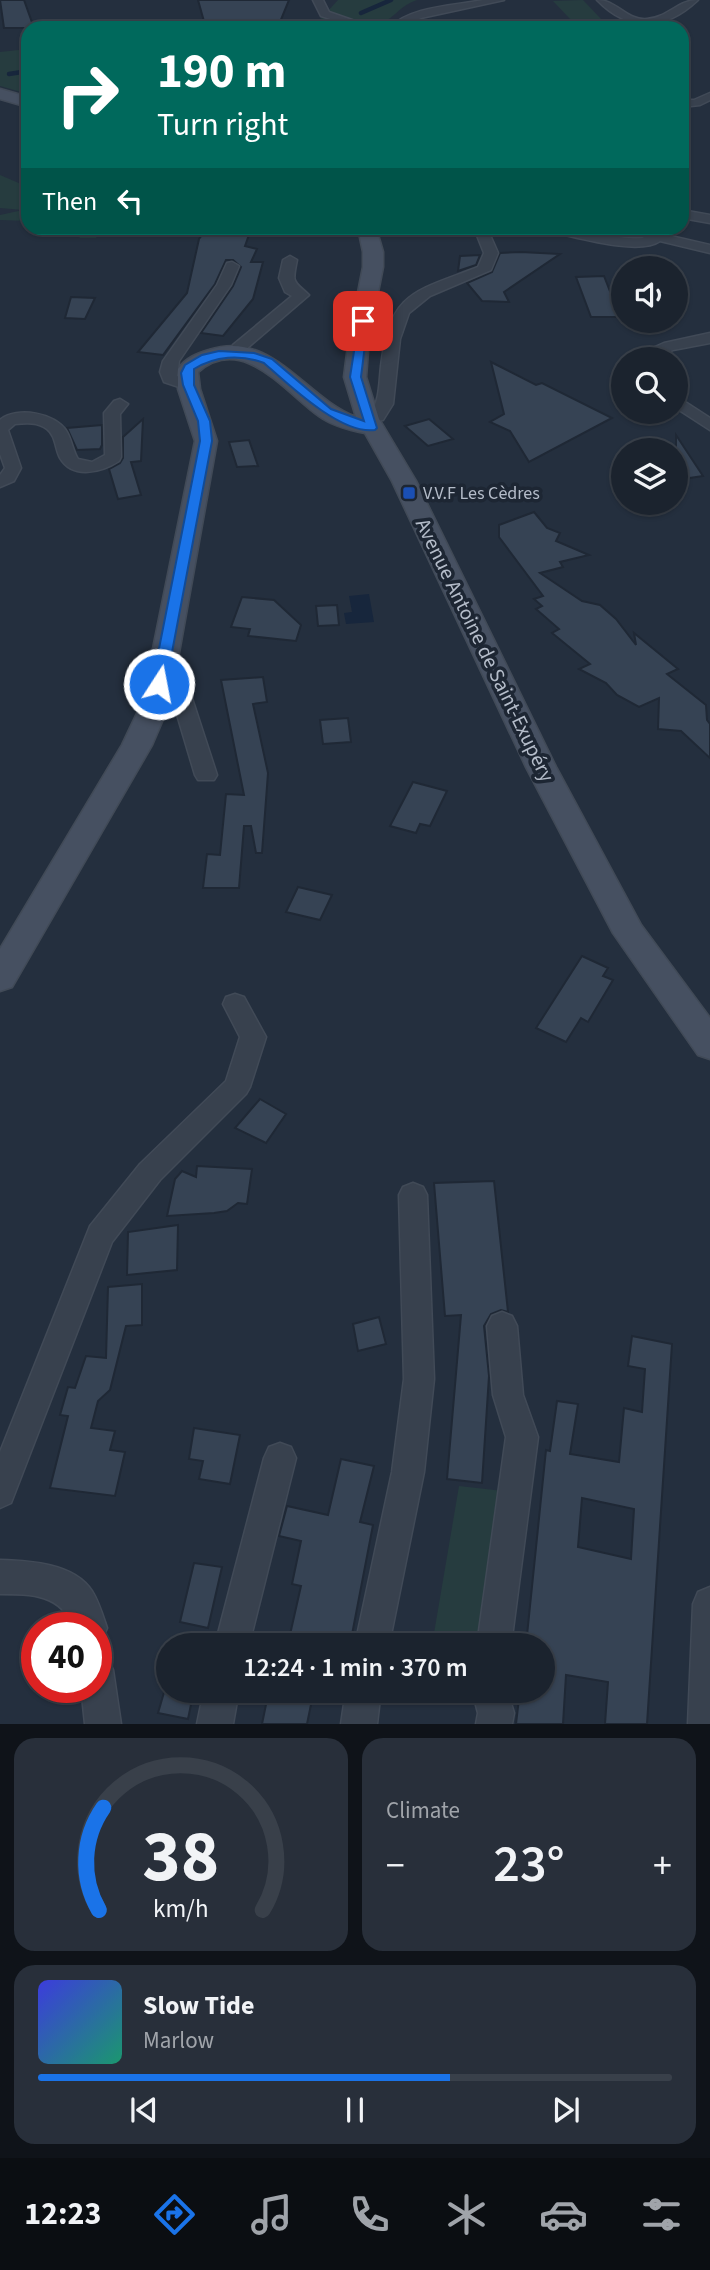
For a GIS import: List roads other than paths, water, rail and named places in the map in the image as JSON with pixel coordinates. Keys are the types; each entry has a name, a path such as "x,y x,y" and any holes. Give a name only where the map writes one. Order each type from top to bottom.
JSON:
{"main road":[{"path":"0,93 21,101"},
{"path":"0,100 21,103"},
{"name":"Avenue Antoine de Saint-Exupéry","path":"369,235 373,267 359,338 355,377 369,424 404,481 528,743 629,933 710,1045"},
{"path":"0,978 137,745 156,703 206,441 204,421 188,385 186,373 196,362 206,357 237,354 268,361 327,411 369,424"}],"street":[{"path":"318,0 320,10 325,14 348,21"},
{"path":"403,21 483,0"},
{"path":"470,4 499,0"},
{"path":"601,0 612,15 637,21"},
{"path":"656,21 693,0"},
{"path":"689,104 710,96"},
{"path":"689,215 710,219"},
{"path":"369,424 385,404 392,339 402,311 425,293 484,270 491,253 484,235"},
{"path":"589,235 631,243 653,241 657,236"},
{"path":"650,235 710,249"},
{"path":"237,354 238,348 302,295 290,289 286,278 290,260"},
{"path":"188,385 170,379 168,372 171,361 224,285 232,266"},
{"path":"667,347 710,338"},
{"path":"0,482 8,477 13,468 0,429 11,419 45,421 58,430 70,460 76,466 96,467 113,457 112,413 120,404"},
{"path":"688,409 710,425"},
{"path":"159,684 178,686 206,775"},
{"path":"0,1492 100,1235 150,1172 237,1087 253,1037 235,1004"},
{"path":"374,1633 408,1472 419,1379 413,1195"},
{"path":"496,1633 522,1437 508,1395 502,1326"},
{"path":"235,1633 279,1458"},
{"path":"0,1577 23,1577 53,1583 79,1600 84,1612"},
{"path":"706,1724 710,1604"},
{"path":"100,1703 103,1724"},
{"path":"215,1724 219,1703"},
{"path":"359,1724 362,1703"},
{"path":"493,1703 496,1713 494,1724"}],"water":[{"path":"369,594 374,622 346,624 344,613 352,612 349,596"}],"waterway":[{"path":"361,13 391,0"},
{"path":"9,74 21,72"}],"place":[{"name":"V.V.F Les Cèdres","path":"409,493"}]}
